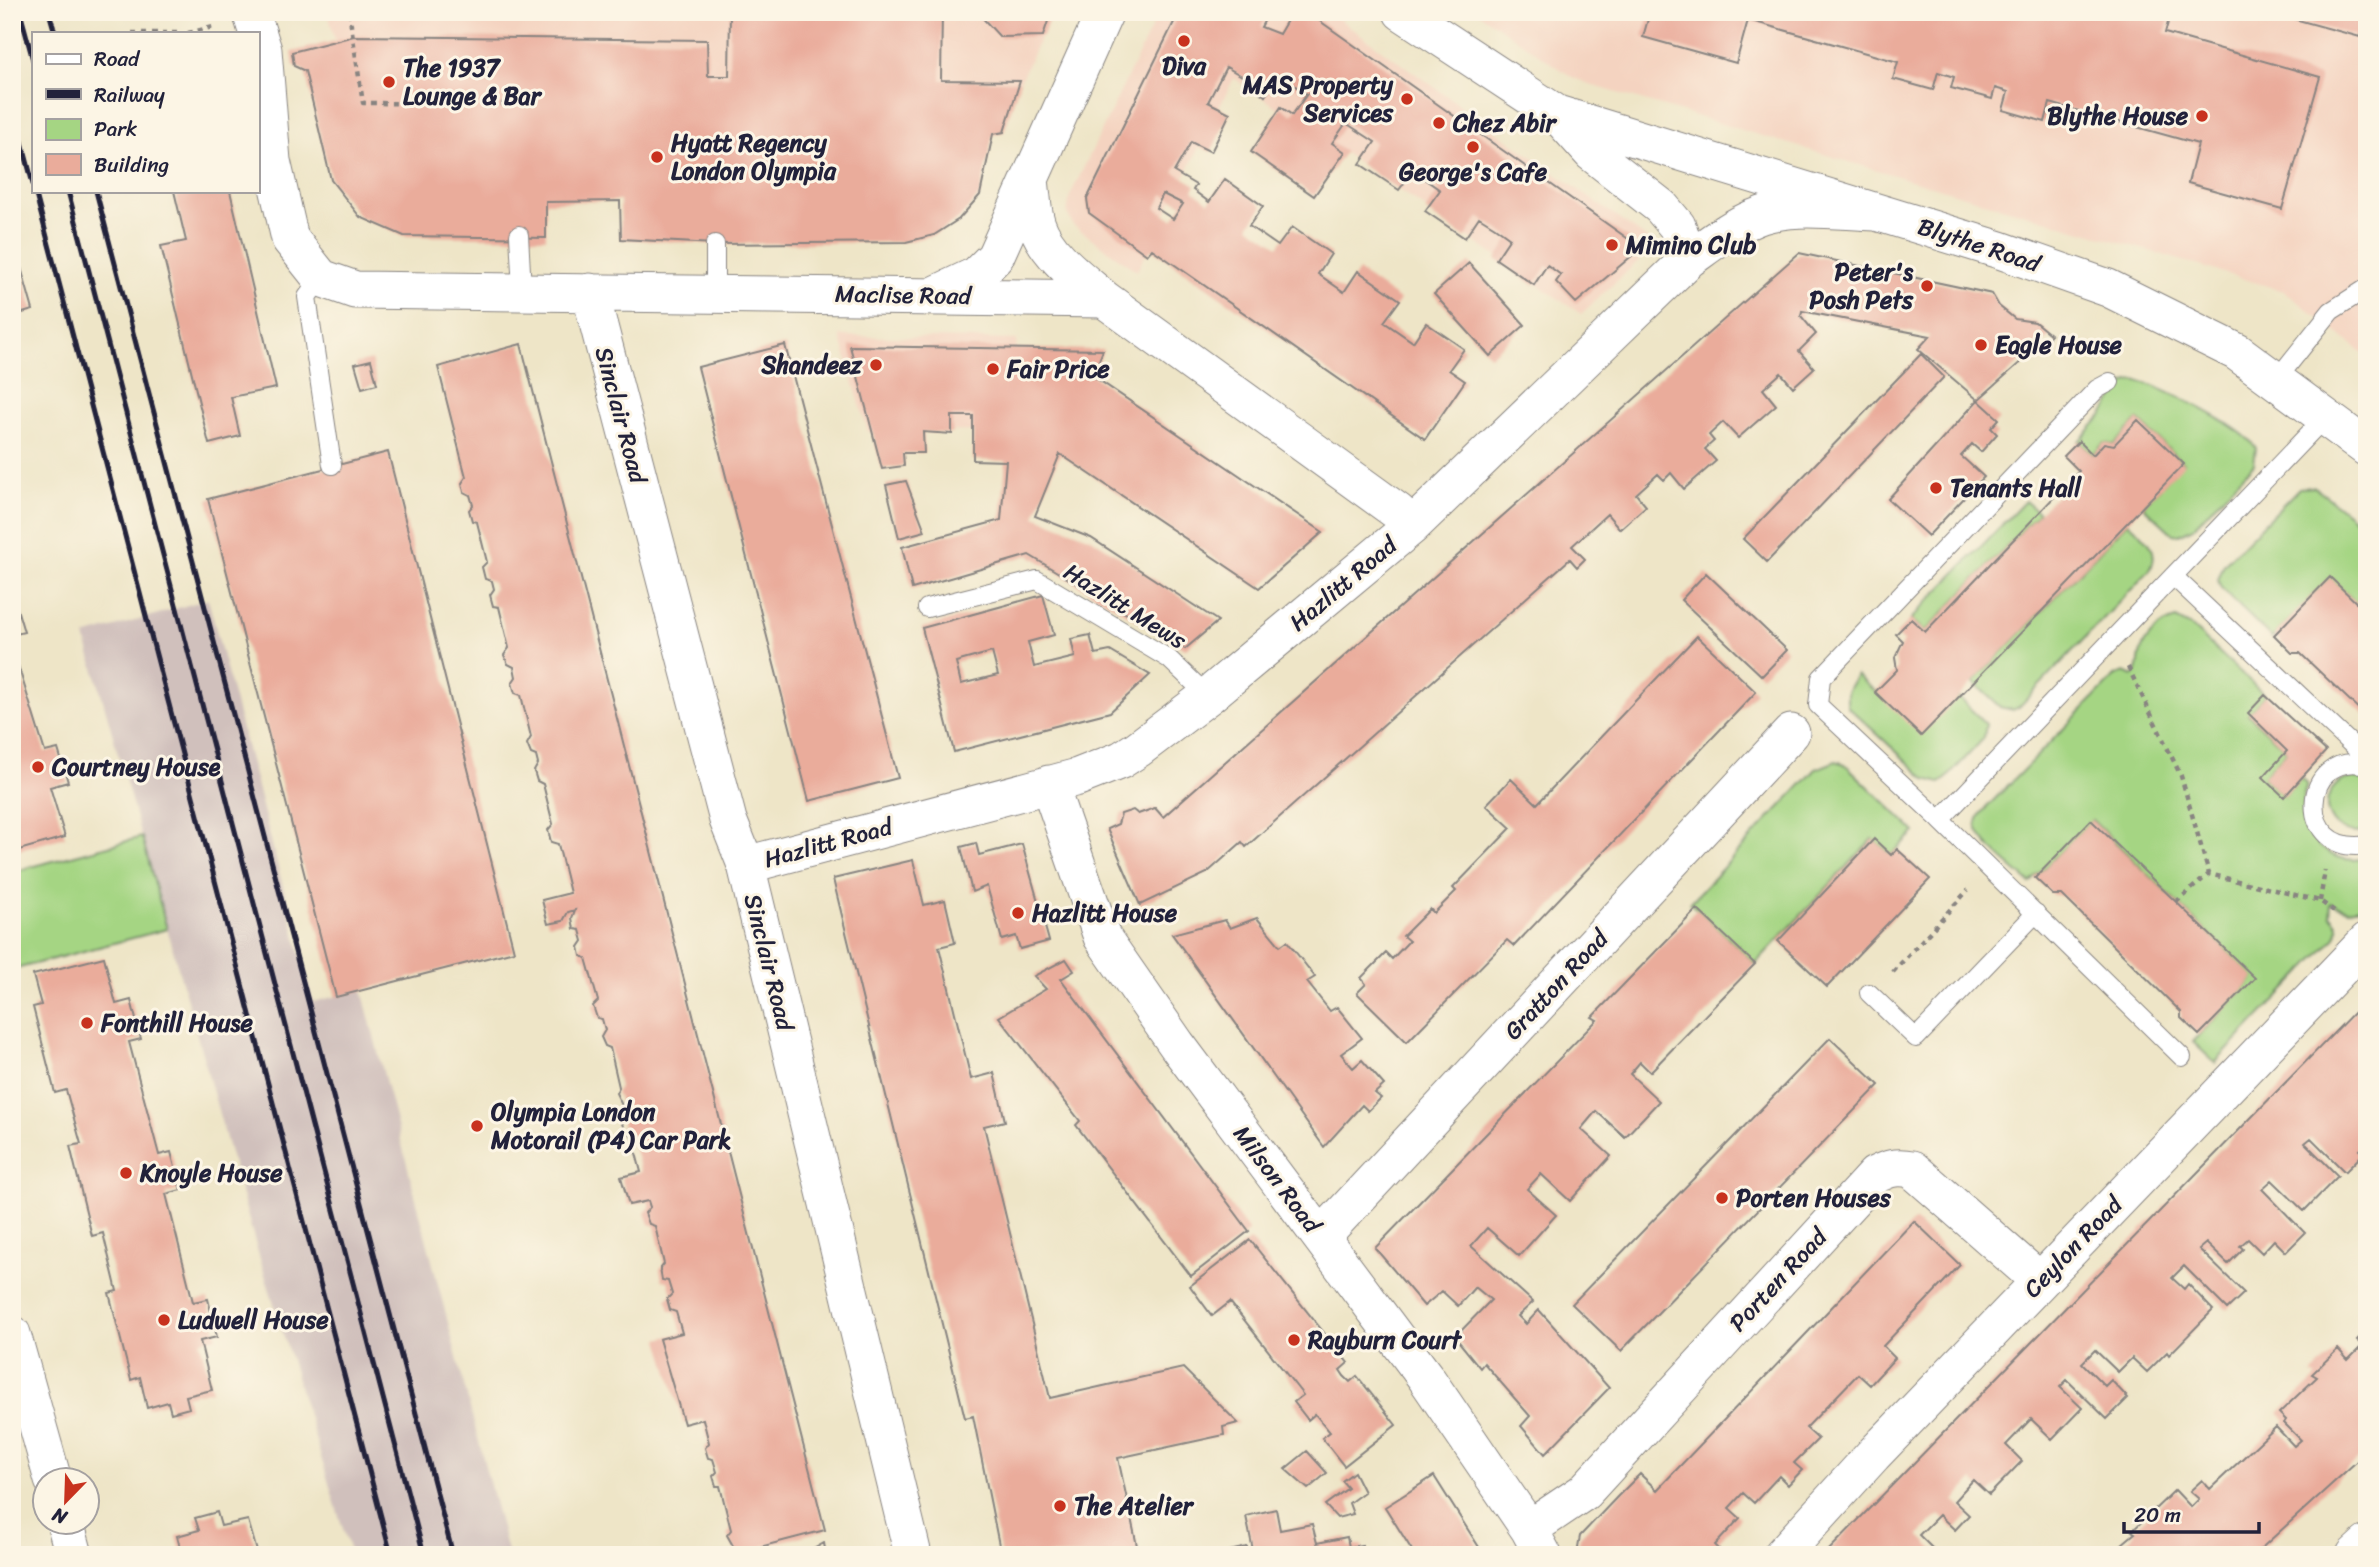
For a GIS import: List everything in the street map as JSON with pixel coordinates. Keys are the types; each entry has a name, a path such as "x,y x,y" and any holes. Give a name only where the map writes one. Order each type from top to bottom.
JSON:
{"street":[{"path":"251,12 257,32"},
{"path":"935,295 976,275 995,257 1105,12"},
{"name":"Blythe Road","path":"1402,12 1557,114 1592,153 1661,207 1677,226 1689,260"},
{"path":"259,37 263,50 272,161 290,239 321,278"},
{"name":"Blythe Road","path":"1557,114 1875,212 2108,288 2237,352 2277,379 2367,449"},
{"path":"1030,180 1035,223 1042,236 1076,274 1104,299 1398,512 1412,526"},
{"name":"Hazlitt Road","path":"746,865 1078,777 1121,760 1208,696 1412,526 1689,260 1726,232 1756,217 1786,211 1875,212"},
{"name":"Maclise Road","path":"321,278 355,290 1104,299"},
{"name":"Sinclair Road","path":"590,292 728,820 746,865 913,1555"},
{"name":"Gratton Road","path":"1321,1237 1791,733"},
{"name":"Milson Road","path":"1049,784 1102,937 1177,1045 1426,1378 1536,1542"},
{"name":"Ceylon Road","path":"1782,1555 2040,1281 2367,941"},
{"name":"Porten Road","path":"1536,1542 1875,1175 1884,1170 1897,1166 1912,1169 2040,1281"},
{"path":"12,1334 49,1466"},
{"path":"69,1536 75,1555"},
{"path":"2355,1555 2367,1544"}],"lane":[{"path":"519,235 522,290"},
{"path":"715,244 715,293"},
{"path":"321,278 307,297 332,466"},
{"path":"2277,379 2331,312 2367,288"},
{"path":"2110,382 2097,389 1836,659 1821,678 1818,705 1941,820 2182,1057"},
{"path":"1941,820 2326,416"},
{"path":"2173,576 2367,760"},
{"name":"Hazlitt Mews","path":"927,608 1037,580 1169,659 1208,696"},
{"path":"2367,765 2349,763 2336,768 2316,788 2313,802 2320,828 2330,838 2342,845 2367,845"},
{"path":"1870,995 1916,1038 2036,913"}],"path":[{"path":"349,12 363,103 518,104"},
{"path":"192,32 216,26 218,32"},
{"path":"2114,638 2181,776 2208,874"},
{"path":"1870,995 1988,868"},
{"path":"2176,902 2208,874"},
{"path":"2208,874 2320,901 2339,915"}],"shaded area":[{"path":"328,12 1052,12 1020,81 708,76 706,40 354,36 335,41"},
{"path":"1159,12 1329,12 1649,240 1648,252 1581,314 1234,78 1137,271 1073,225 1067,213 1070,196"},
{"path":"1477,12 2367,12 2367,356 2284,291 1594,86 1572,77"},
{"path":"840,336 1017,340 1009,431 868,432"},
{"path":"208,599 313,1002 362,990 508,1555 351,1555 257,1249 85,636"}],"green space":[{"path":"2134,380 2162,390 2218,418 2248,439 2256,448 2254,464 2193,528 2179,535 2173,534 2143,506 2183,463 2138,420 2114,445 2104,443 2093,455 2079,441 2102,416 2122,385"},
{"path":"2315,487 2367,529 2367,613 2330,578 2272,638 2221,588 2218,580 2224,564 2299,488"},
{"path":"2025,501 2039,513 1925,632 1911,619"},
{"path":"2128,522 2145,538 2152,550 2153,563 2149,571 2019,707 2013,710 2000,707 1973,682"},
{"path":"2176,619 2193,628 2265,695 2248,714 2287,751 2263,777 2284,796 2301,778 2307,785 2303,814 2314,840 2337,857 2351,860 2367,858 2367,906 2349,909 2331,903 2330,915 2338,927 2336,937 2215,1063 2193,1042 2254,978 2092,820 2030,883 1992,849 1977,826 1983,811 2116,675 2125,672 2133,676 2148,638 2164,624"},
{"path":"1856,675 1876,692 1958,697 1986,724 1984,738 1940,783 1926,779 1847,706 1847,692"},
{"path":"1836,761 1845,764 1915,832 1891,855 1873,839 1755,964 1690,903 1816,769"},
{"path":"2354,777 2367,780 2367,831 2352,832 2341,829 2332,821 2328,812 2327,801 2331,790 2340,782"},
{"path":"142,837 167,929 12,970 12,872"}],"building":[{"name":"Hyatt Regency London Olympia","path":"730,12 942,12 941,80 1020,81 1004,132 993,134 980,195 959,219 934,235 906,242 715,244 621,239 620,201 546,202 546,238 404,236 360,217 331,180 305,71 294,66 292,52 354,36 707,40 708,76 729,76"},
{"path":"977,12 1051,12 1043,36 1000,37"},
{"path":"1179,12 1269,12 1261,27 1279,34 1292,12 1307,12 1634,243 1634,254 1576,303 1556,282 1561,275 1547,265 1534,285 1496,259 1510,238 1495,227 1479,217 1465,238 1425,211 1440,190 1413,171 1399,190 1360,164 1375,142 1346,123 1332,143 1345,152 1314,196 1251,152 1281,107 1292,115 1307,94 1279,75 1265,96 1247,83 1249,80 1226,67 1208,102 1230,113 1221,132 1211,152 1191,142 1174,172 1196,185 1193,190 1209,202 1225,179 1263,206 1249,226 1278,246 1292,227 1331,254 1318,274 1344,292 1358,271 1400,300 1384,322 1413,342 1426,323 1464,349 1449,370 1465,381 1425,439 1152,249 1147,255 1089,213 1087,199","holes":["1163,194 1183,204 1173,219 1156,208"]},
{"name":"Blythe House","path":"1650,12 2171,12 2165,33 2320,77 2282,209 2188,183 2198,144 2050,103 2045,122 2003,110 2008,92 1995,88 1992,99 1951,88 1954,77 1938,72 1933,90 1893,79 1898,62 1748,20 1736,63 1643,37"},
{"path":"2269,12 2366,12 2360,37"},
{"path":"174,192 230,192 276,388 231,397 240,436 209,444 161,246 186,241"},
{"path":"12,236 33,310 12,316"},
{"path":"1799,253 1992,294 1999,306 2015,319 2035,322 2051,335 1978,400 1918,349 1930,336 1802,311 1801,316 1816,334 1799,351 1814,368 1793,387 1781,373 1763,389 1776,405 1738,438 1723,422 1709,435 1714,441 1705,449 1716,461 1684,489 1671,473 1664,480 1658,474 1636,494 1646,506 1620,529 1607,514 1572,546 1585,559 1577,567 1570,559 1246,847 1242,842 1207,873 1140,905 1107,829 1118,824 1121,814 1133,810 1138,814 1155,808 1163,817"},
{"path":"1469,263 1525,325 1490,356 1434,294"},
{"path":"521,344 825,1530 737,1553 727,1535 731,1530 720,1486 716,1486 713,1476 717,1472 713,1459 708,1458 705,1448 709,1443 703,1419 684,1424 659,1339 682,1333 676,1312 670,1310 667,1299 672,1294 668,1281 662,1280 660,1269 664,1264 655,1226 649,1224 645,1213 650,1207 648,1201 629,1205 621,1177 641,1172 631,1134 625,1133 622,1123 627,1116 616,1093 619,1087 610,1048 605,1046 601,1037 605,1030 602,1019 597,1018 593,1006 598,1001 586,958 581,956 579,947 583,941 580,930 574,929 572,918 575,910 568,912 563,921 548,924 542,900 570,893 558,844 551,842 548,830 553,824 543,784 537,781 534,771 538,764 536,756 531,754 527,744 531,737 521,695 515,693 512,683 516,677 514,667 508,664 504,655 509,648 499,607 493,606 490,595 494,589 492,581 485,579 482,567 487,562 477,522 472,521 469,510 473,505 470,495 464,492 462,483 466,477 438,367"},
{"path":"785,345 898,778 809,801 698,367"},
{"path":"850,346 1103,350 1093,376 1323,532 1259,588 1060,454 1035,516 1091,538 1218,621 1185,649 1029,555 912,589 902,547 1001,520 1006,461 973,460 973,416 952,416 952,434 923,432 924,453 903,453 904,466 882,469"},
{"path":"1921,354 1944,377 1767,562 1743,539"},
{"path":"371,360 377,384 362,388 355,364"},
{"name":"Tenants Hall","path":"1978,400 1999,419 1991,428 1997,434 1981,452 1972,444 1961,456 1984,477 1928,536 1888,499"},
{"path":"2138,420 2184,464 1921,736 1875,692 1897,670 1895,658 1903,641 1896,634 1911,619 1925,632 2079,471 2064,456 2079,441 2093,455 2104,443 2114,445"},
{"path":"388,452 514,951 336,997 208,499"},
{"path":"906,481 925,531 899,538 886,485"},
{"path":"1706,573 1787,650 1762,676 1681,600"},
{"path":"2330,577 2367,613 2367,717 2300,653 2292,653 2274,635"},
{"path":"1043,595 1054,635 1028,642 1034,667 1075,657 1071,639 1090,635 1095,654 1110,651 1150,675 1110,712 954,752 922,628","holes":["992,652 998,675 961,684 956,662"]},
{"path":"12,596 24,632 12,635"},
{"path":"1697,636 1756,692 1514,946 1507,940 1407,1042 1357,993 1366,984 1361,978 1386,953 1392,959 1409,941 1403,936 1430,909 1434,913 1456,891 1453,888 1511,828 1486,805 1511,779 1537,804"},
{"name":"Courtney House","path":"12,646 45,752 58,749 68,782 50,787 65,837 12,852"},
{"path":"2265,695 2326,751 2284,797 2263,777 2287,751 2248,713"},
{"path":"2091,820 2255,978 2199,1035 2181,1018 2181,1012 2062,895 2053,895 2035,878"},
{"path":"1874,839 1891,855 1897,849 1930,879 1827,987 1778,941"},
{"name":"Hazlitt House","path":"976,843 979,855 1022,844 1049,941 1020,949 1016,936 1002,940 987,886 972,892 961,847"},
{"path":"913,860 924,905 945,900 955,943 939,947 971,1079 994,1073 1005,1121 984,1126 1050,1398 1183,1368 1238,1423 1223,1427 1224,1435 1118,1458 1139,1555 1001,1555 973,1416 965,1418 833,879"},
{"path":"1697,909 1755,964 1650,1072 1640,1062 1630,1074 1659,1101 1625,1137 1596,1111 1581,1129 1611,1156 1570,1201 1541,1174 1527,1189 1556,1215 1519,1256 1487,1228 1471,1246 1533,1302 1518,1316 1526,1324 1539,1310 1609,1388 1545,1454 1521,1426 1530,1416 1484,1363 1480,1368 1455,1337 1491,1300 1475,1287 1458,1306 1442,1291 1424,1306 1375,1248 1597,1020 1592,1017"},
{"path":"1257,918 1280,946 1287,941 1315,977 1307,982 1330,1011 1337,1007 1362,1038 1341,1054 1353,1068 1362,1060 1384,1085 1375,1093 1381,1098 1368,1111 1362,1105 1324,1147 1172,934 1225,920 1230,928"},
{"path":"104,957 116,1004 131,1000 141,1039 129,1042 159,1155 171,1152 181,1190 166,1194 193,1302 208,1299 217,1337 200,1341 212,1390 186,1396 189,1408 171,1413 168,1402 147,1408 140,1377 131,1380 109,1293 117,1291 103,1233 92,1236 70,1146 81,1144 66,1090 55,1093 33,1007 41,1005 33,975"},
{"path":"1066,959 1074,971 1061,979 1249,1231 1191,1276 1076,1125 1080,1121 999,1017 1046,989 1034,976"},
{"path":"2367,999 2367,1143 2360,1150 2364,1153 2345,1172 2311,1138 2305,1143 2338,1176 2304,1211 2272,1180 2262,1189 2305,1233 2286,1252 2274,1240 2262,1253 2248,1239 2240,1246 2243,1249 2228,1264 2206,1243 2199,1249 2244,1293 2227,1309 2184,1266 2172,1278 2184,1289 2188,1284 2213,1310 2169,1355 2167,1352 2147,1372 2132,1358 2118,1372 2095,1350 2082,1363 2105,1386 2111,1380 2128,1398 2107,1419 2067,1380 2060,1387 2082,1408 2052,1439 2031,1419 2006,1445 2022,1461 1989,1495 1973,1480 1954,1501 1969,1515 1955,1530 1939,1515 1919,1535 1936,1552 1934,1555 1824,1555"},
{"name":"Porten Houses","path":"1830,1038 1879,1085 1621,1351 1572,1304"},
{"path":"1914,1221 1960,1265 1883,1346 1895,1358 1870,1385 1858,1374 1806,1428 1818,1439 1794,1463 1802,1470 1788,1485 1779,1476 1754,1503 1743,1493 1729,1508 1740,1518 1715,1545 1725,1555 1583,1555 1578,1547 1580,1536 1618,1496 1640,1474 1657,1490"},
{"name":"Rayburn Court","path":"1250,1240 1348,1363 1340,1370 1344,1376 1350,1382 1357,1376 1396,1425 1344,1466 1322,1438 1330,1432 1315,1414 1308,1420 1294,1402 1303,1395 1230,1302 1212,1316 1190,1286"},
{"path":"2367,1330 2367,1452 2254,1555 2132,1555 2122,1544 2175,1490 2191,1507 2199,1499 2190,1491 2202,1480 2210,1489 2276,1427 2294,1446 2301,1440 2284,1423 2286,1420 2279,1413 2317,1377 2312,1374 2338,1349 2348,1360 2363,1345 2357,1340"},
{"path":"1307,1451 1327,1473 1308,1489 1285,1469"},
{"path":"1354,1472 1364,1492 1349,1503 1353,1514 1337,1518 1325,1505 1348,1488 1342,1481"},
{"path":"1434,1476 1484,1555 1415,1555 1385,1507"},
{"path":"1276,1509 1280,1530 1312,1524 1317,1543 1347,1537 1349,1547 1362,1545 1364,1555 1254,1555 1246,1516"},
{"path":"217,1512 221,1526 248,1520 258,1555 182,1555 177,1536 199,1530 195,1518"},
{"path":"824,1543 826,1555 803,1555"},
{"name":"The Atelier","path":"1247,1547 1249,1555 1216,1555 1216,1554"}],"railway":[{"path":"20,12 32,56"},
{"path":"49,12 55,32"},
{"path":"12,104 32,180"},
{"path":"35,192 391,1555"},
{"path":"68,192 424,1555"},
{"path":"96,192 453,1555"}],"place":[{"name":"Diva","path":"1184,41"},
{"name":"The 1937 Lounge & Bar","path":"389,82"},
{"name":"MAS Property Services","path":"1407,99"},
{"name":"Blythe House","path":"2202,116"},
{"name":"Chez Abir","path":"1439,123"},
{"name":"George's Cafe","path":"1473,147"},
{"name":"Hyatt Regency London Olympia","path":"657,157"},
{"name":"Mimino Club","path":"1612,245"},
{"name":"Peter's Posh Pets","path":"1927,286"},
{"name":"Eagle House","path":"1981,345"},
{"name":"Shandeez","path":"876,365"},
{"name":"Fair Price","path":"993,369"},
{"name":"Tenants Hall","path":"1936,488"},
{"name":"Courtney House","path":"38,767"},
{"name":"Hazlitt House","path":"1018,913"},
{"name":"Fonthill House","path":"87,1023"},
{"name":"Olympia London Motorail (P4) Car Park","path":"477,1126"},
{"name":"Knoyle House","path":"126,1173"},
{"name":"Porten Houses","path":"1722,1198"},
{"name":"Ludwell House","path":"164,1320"},
{"name":"Rayburn Court","path":"1294,1340"},
{"name":"The Atelier","path":"1060,1506"}]}
